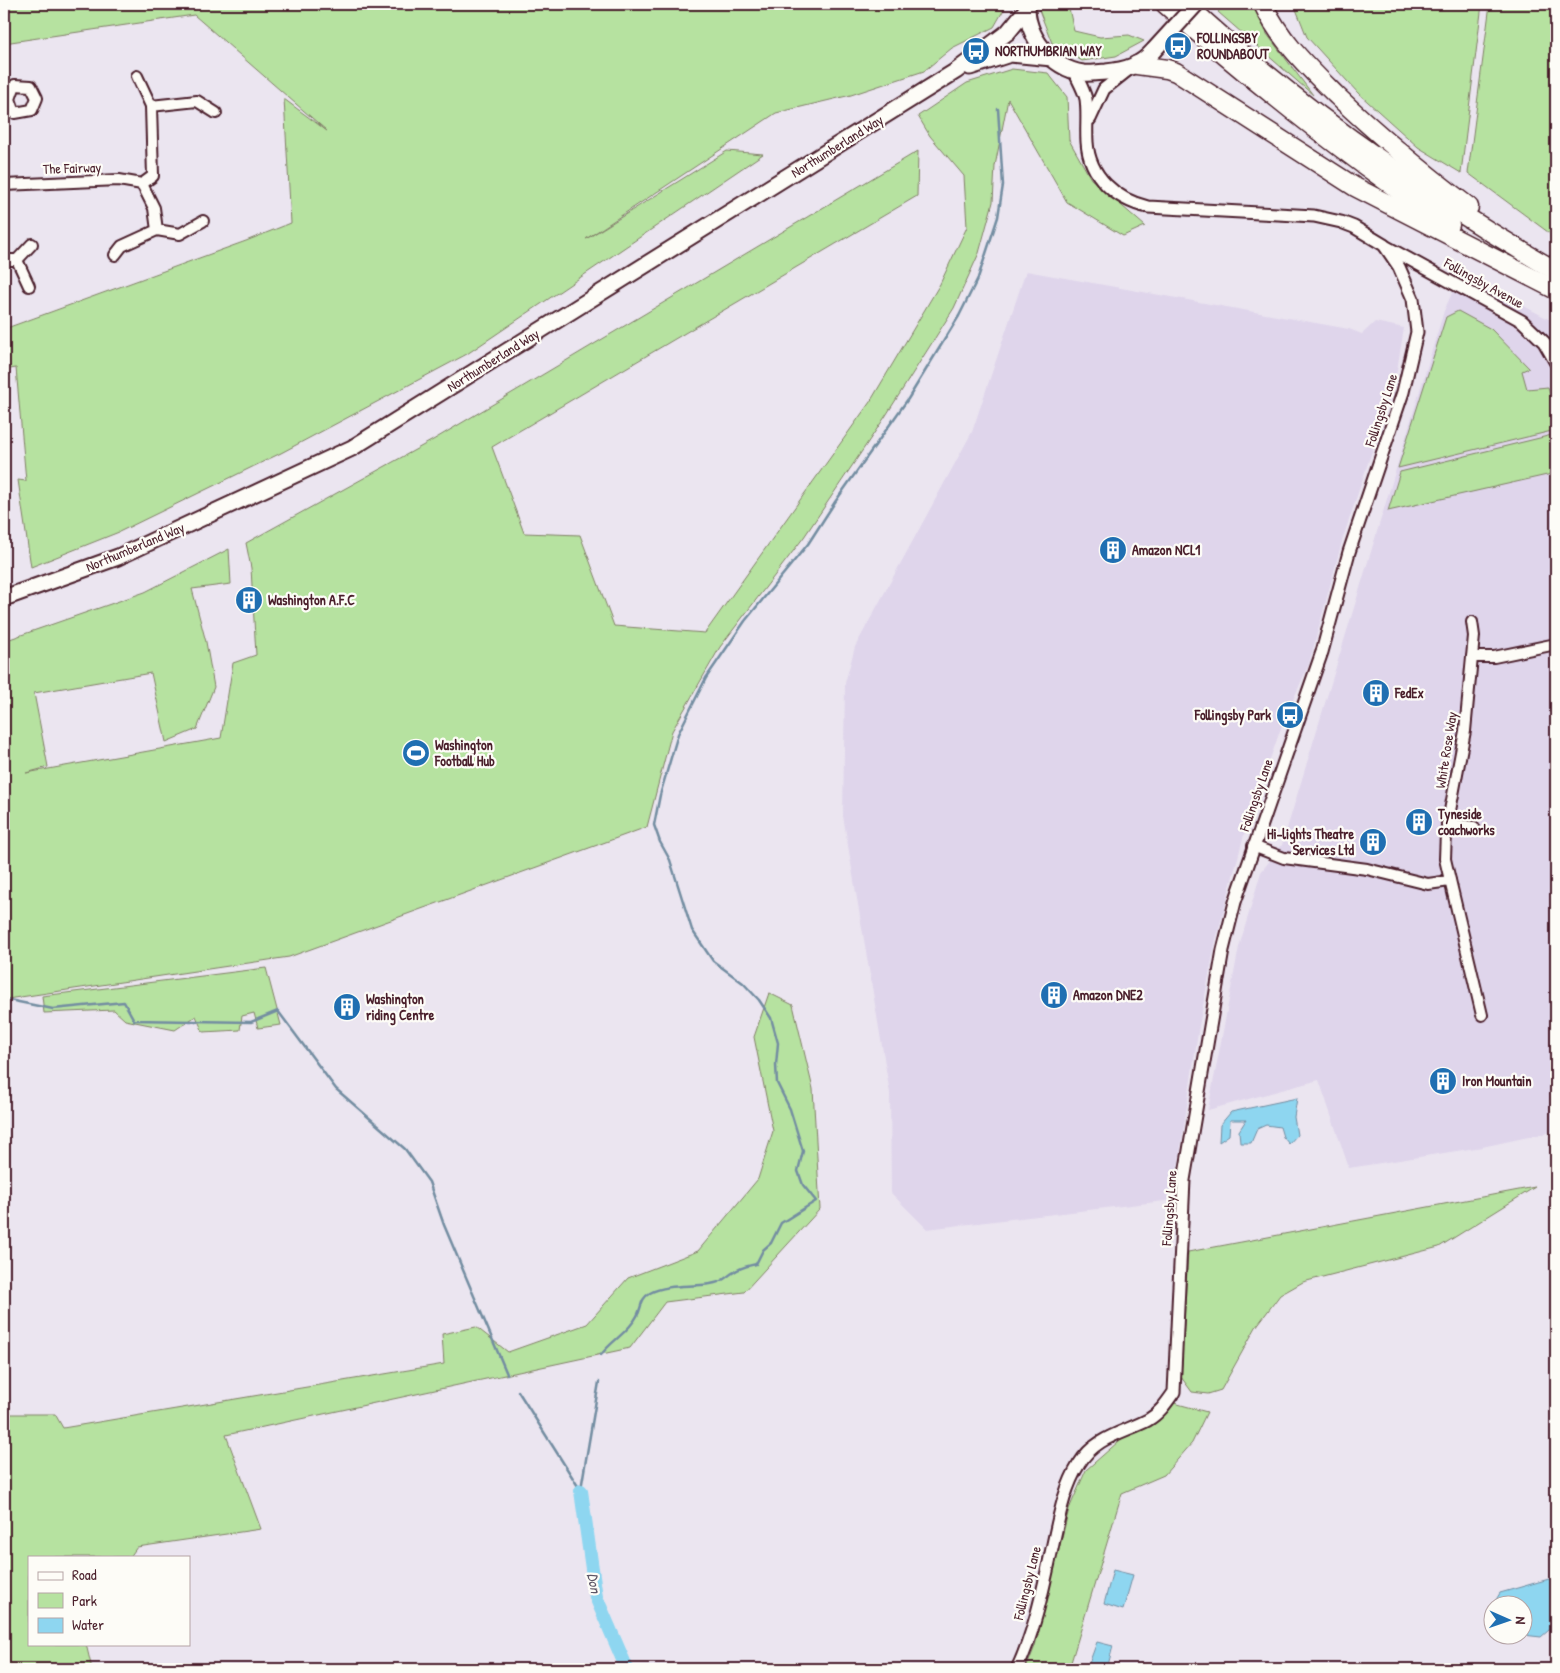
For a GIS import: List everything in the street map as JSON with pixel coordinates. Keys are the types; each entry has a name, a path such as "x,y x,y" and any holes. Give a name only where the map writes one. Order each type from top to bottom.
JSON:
{"highway":[{"path":"1165,4 1237,68 1354,160 1449,224 1554,279"},
{"path":"1186,4 1262,70 1361,147 1488,232 1554,279"},
{"path":"1263,4 1280,35 1296,54 1378,134 1554,279"},
{"path":"1132,67 1167,69 1176,72 1355,187 1554,279"}],"main road":[{"path":"1027,7 1034,34 1052,58 1074,71 1086,74 1132,67 1154,50 1196,4"},
{"name":"Northumberland Way","path":"4,598 118,557 352,448 956,71 1008,32 1027,7"},
{"name":"Northumberland Way","path":"956,71 1010,54 1052,58"}],"street":[{"name":"Follingsby Lane","path":"1087,126 1104,89 1132,67"},
{"name":"Follingsby Lane","path":"1018,1669 1043,1587 1061,1505 1079,1464 1092,1447 1112,1434 1149,1419 1163,1408 1174,1392 1184,1180 1223,950 1235,902 1322,652 1349,552 1400,404 1415,346 1416,324 1413,299 1402,272 1384,245 1354,227 1325,218 1135,204 1116,194 1095,170 1088,151 1085,96 1074,71"},
{"path":"137,76 151,106 153,176 142,184 154,208 157,230"},
{"path":"151,106 199,97 216,113"},
{"name":"The Fairway","path":"4,185 119,180 142,184"},
{"path":"115,255 122,246 157,230 180,234 203,222"},
{"path":"4,260 17,260 32,244"},
{"name":"Follingsby Avenue","path":"1384,245 1522,321 1544,342 1556,363"},
{"path":"17,260 28,286"},
{"name":"White Rose Way","path":"1472,622 1474,636 1465,731 1447,824 1445,859 1482,1015"},
{"path":"1472,656 1494,657 1556,644"},
{"path":"1447,824 1474,827"},
{"path":"1254,846 1284,858 1368,869 1428,884 1450,881"}],"shaded area":[{"path":"1026,271 1349,329 1362,334 1375,322 1404,328 1395,382 1343,538 1309,664 1282,725 1245,831 1216,940 1199,1026 1173,1200 927,1229 891,1193 890,1093 843,816 845,683 855,647 972,432"},
{"path":"1461,273 1556,323 1556,1131 1482,1147 1349,1168 1319,1080 1208,1110 1239,947 1261,872 1282,845 1444,311"}],"green space":[{"path":"4,4 1007,4 994,27 952,48 924,71 851,95 776,113 586,239 727,151 763,154 467,354 281,453 119,532 31,567 18,480 26,481 16,368 4,370 4,329 291,223 284,99 327,131 194,15 4,43"},
{"path":"1041,4 1068,4 1074,31 1100,37 1129,35 1144,41 1116,56 1082,61 1052,43 1039,10"},
{"path":"1224,4 1253,4 1267,34 1313,95 1218,12"},
{"path":"1294,4 1482,4 1461,173 1418,147 1358,93 1307,37"},
{"path":"1490,4 1556,4 1556,238 1468,173"},
{"path":"1012,69 1048,73 1067,97 1069,140 1091,179 1145,226 1123,236 1067,202 1008,99 995,166 993,202 979,253 954,308 885,417 804,537 720,647 672,731 647,827 289,957 7,999 4,984 4,641 145,592 229,549 231,584 192,589 206,642 214,687 197,729 166,742 151,673 34,693 48,767 26,773 221,738 233,663 256,655 251,568 246,543 433,440 918,151 917,196 492,447 524,533 580,535 614,626 705,633 870,402 940,284 967,227 964,176 930,136 918,116 967,83"},
{"path":"1458,311 1491,329 1529,368 1522,371 1527,389 1548,387 1556,419 1556,430 1398,468 1446,317"},
{"path":"1556,434 1556,473 1388,511 1400,472"},
{"path":"266,968 281,1025 258,1028 254,1013 242,1016 240,1030 203,1032 196,1016 175,1030 125,1020 114,1010 44,1013 42,996"},
{"path":"769,993 793,1005 813,1089 820,1209 744,1292 665,1302 630,1348 226,1435 261,1529 137,1547 131,1556 28,1556 28,1646 86,1646 92,1669 4,1669 4,1417 7,1414 55,1414 63,1428 444,1364 442,1334 476,1327 508,1352 587,1324 628,1278 698,1251 758,1179 773,1131 754,1037"},
{"path":"1535,1187 1439,1247 1303,1282 1280,1295 1256,1327 1221,1390 1208,1394 1192,1392 1181,1377 1188,1252"},
{"path":"1174,1403 1207,1412 1192,1443 1164,1475 1122,1493 1069,1669 1026,1669 1035,1646 1069,1509 1086,1470 1126,1435 1155,1420"}],"water":[{"path":"1297,1098 1294,1117 1297,1135 1289,1144 1283,1137 1280,1127 1266,1125 1257,1129 1251,1143 1240,1143 1239,1131 1246,1120 1230,1120 1229,1135 1219,1142 1220,1125 1231,1112"},
{"path":"1113,1570 1133,1575 1123,1610 1104,1604"},
{"path":"1556,1577 1556,1624 1541,1637 1532,1636 1532,1596 1498,1596 1500,1593"},
{"path":"1097,1642 1113,1646 1107,1669 1087,1669"}],"waterway":[{"path":"601,1355 634,1322 647,1295 665,1288 715,1283 739,1269 756,1264 763,1250 771,1243 781,1223 816,1201 803,1185 798,1171 803,1151 790,1109 777,1083 778,1043 771,1018 759,1000 743,983 713,961 692,930 670,860 660,842 654,825 660,795 678,734 706,678 745,621 808,544 835,502 908,399 959,316 978,278 998,217 1003,185 998,109"},
{"path":"4,999 53,1009 124,1002 134,1020 251,1022 278,1011 336,1089 405,1149 429,1182 444,1225 507,1374"},
{"path":"581,1489 599,1382"},
{"path":"518,1391 581,1491"},
{"name":"Don","path":"581,1491 596,1597 627,1669"}],"place":[{"name":"FOLLINGSBY ROUNDABOUT","path":"1178,46"},
{"name":"NORTHUMBRIAN WAY","path":"976,51"},
{"name":"Amazon NCL1","path":"1113,550"},
{"name":"Washington A.F.C","path":"249,600"},
{"name":"FedEx","path":"1376,693"},
{"name":"Follingsby Park","path":"1290,715"},
{"name":"Washington Football Hub","path":"416,753"},
{"name":"Tyneside coachworks","path":"1419,822"},
{"name":"Hi-lights Theatre Services Ltd","path":"1373,842"},
{"name":"Amazon DNE2","path":"1054,995"},
{"name":"Washington riding Centre","path":"347,1007"},
{"name":"Iron Mountain","path":"1443,1081"}]}
